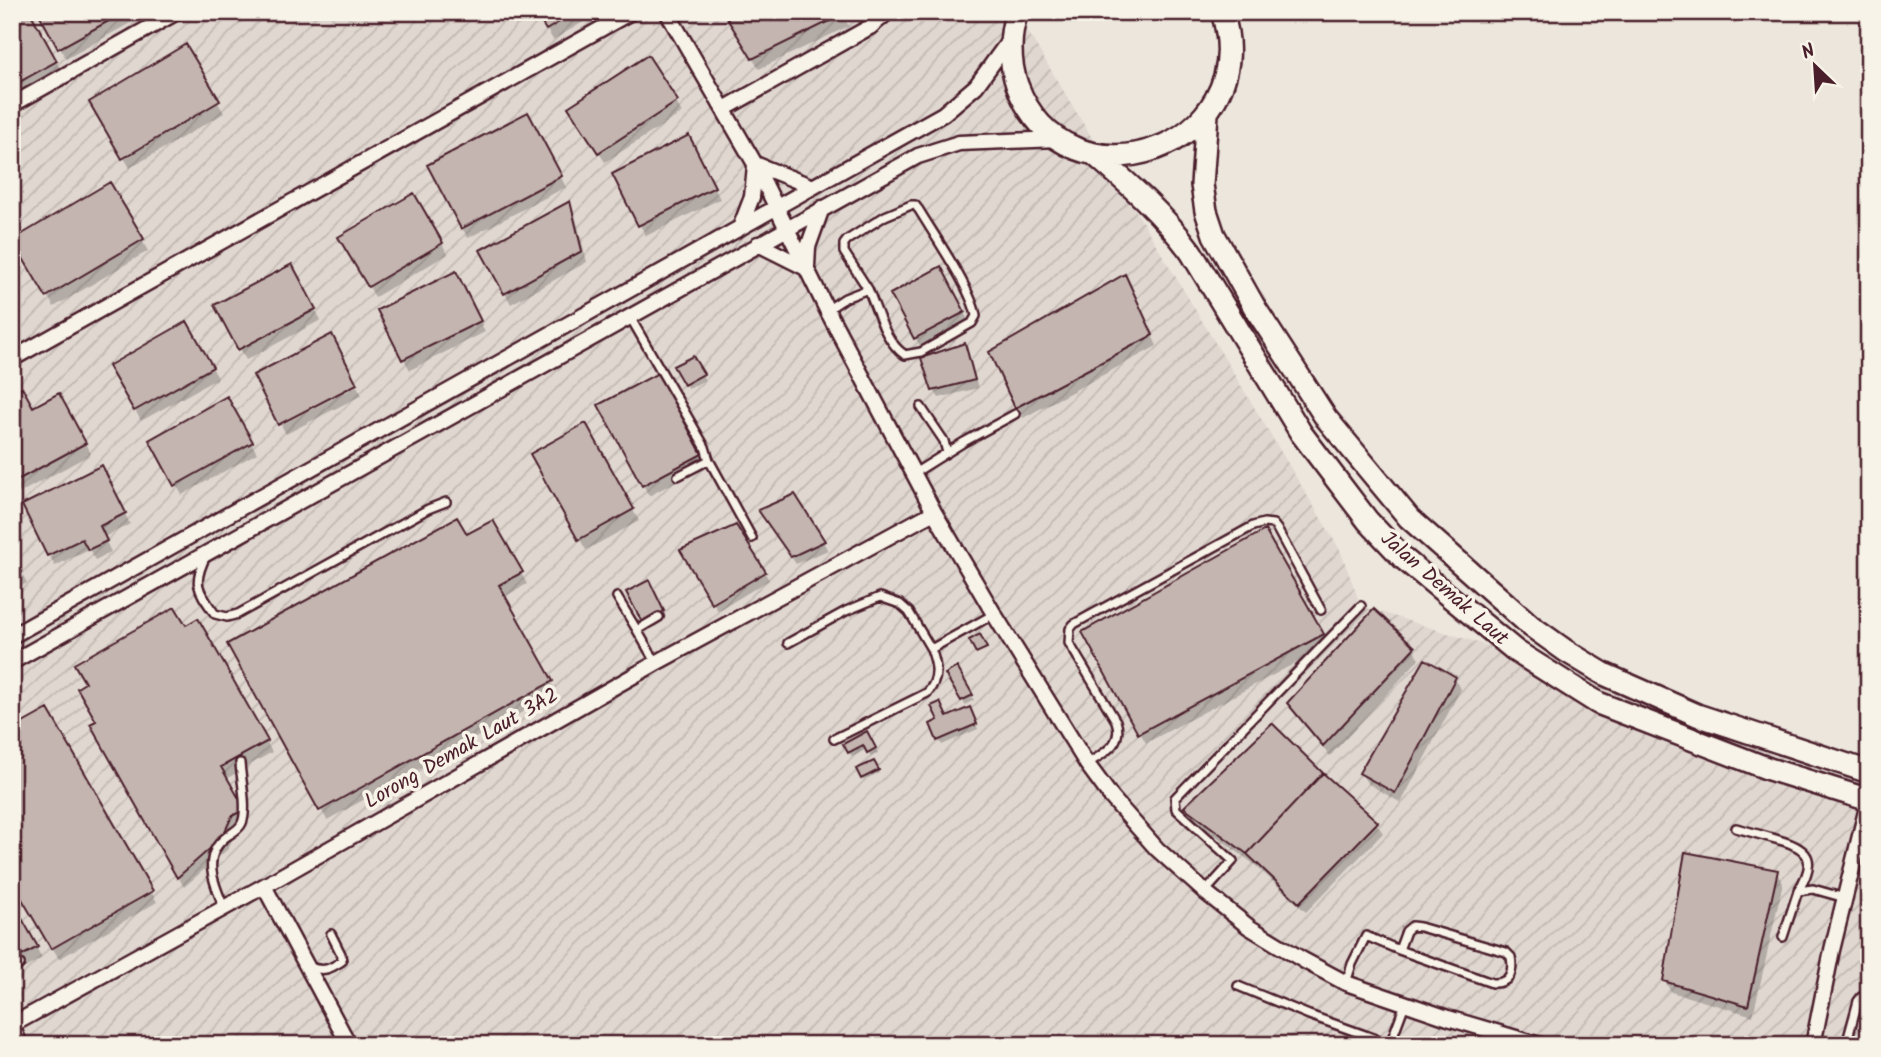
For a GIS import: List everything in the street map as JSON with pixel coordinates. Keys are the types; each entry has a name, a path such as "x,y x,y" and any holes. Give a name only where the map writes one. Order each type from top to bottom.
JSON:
{"main road":[{"path":"1017,12 1011,38 1011,58 1021,95 1044,127 1059,139 1094,154 1119,157 1144,154 1178,139 1189,132 1206,114 1224,80 1228,61 1226,16"},
{"name":"Jalan Demak Laut","path":"1206,114 1202,185 1206,211 1214,235 1255,308 1326,418 1409,518 1531,626 1604,674 1697,715 1869,772"},
{"name":"Jalan Demak Laut","path":"1094,154 1141,193 1175,231 1301,433 1368,522 1404,559 1517,652 1598,703 1769,769 1869,799"}],"street":[{"path":"12,105 177,12"},
{"path":"12,359 631,12"},
{"path":"667,12 755,164 913,475 993,614 1100,783 1157,849 1205,892 1250,927 1346,983 1540,1045"},
{"path":"724,109 870,27 888,12"},
{"path":"12,636 943,114 976,86 1011,38"},
{"path":"12,662 919,156 959,143 1059,139"},
{"path":"755,164 813,187"},
{"path":"740,229 752,197 755,164"},
{"path":"807,268 808,247 822,208"},
{"path":"758,244 807,268"},
{"name":"Lorong Demak Laut 3A2","path":"14,1024 225,908 656,663 934,512"},
{"path":"1812,1045 1869,799"},
{"path":"264,886 343,1043"}],"lane":[{"path":"915,205 974,305 976,316 972,323 921,352 905,355 897,349 885,328 868,289 845,252 844,244 885,216 915,205"},
{"path":"827,310 845,298 868,289"},
{"path":"629,317 705,447 709,460 752,538"},
{"path":"921,407 944,441 947,453"},
{"path":"913,475 1015,414"},
{"path":"678,477 709,460"},
{"path":"208,552 198,572 198,588 215,614 227,617 238,614 428,509 446,502"},
{"path":"1087,764 1112,746 1118,732 1115,721 1069,643 1070,629 1074,624 1253,526 1264,523 1273,524 1277,529 1321,610"},
{"path":"617,597 656,663"},
{"path":"788,643 846,611 880,597 900,604 909,612 932,649 936,663 936,679 927,693 834,738"},
{"path":"1205,892 1233,861 1176,809 1175,799 1361,606"},
{"path":"932,649 993,614"},
{"path":"637,629 659,617"},
{"path":"225,908 212,875 211,858 218,844 242,824 244,809 240,763"},
{"path":"1737,828 1798,845 1806,852 1809,860 1807,877 1798,891 1783,937"},
{"path":"1798,891 1813,889 1845,898"},
{"path":"1346,983 1366,936 1399,950 1492,983 1508,980 1512,973 1511,957 1506,953 1420,927 1412,926 1406,931 1399,950"},
{"path":"306,966 329,970 342,961 331,934"},
{"path":"12,971 20,964"},
{"path":"1238,986 1390,1044 1405,1004"},
{"path":"1846,1045 1857,1001 1864,995 1869,996"},
{"path":"14,1024 24,1045"}],"shaded area":[{"path":"12,12 1016,12 1340,550 1361,606 1869,765 1869,1045 12,1045"}],"building":[{"path":"12,12 30,12 57,61 12,86"},
{"path":"38,12 125,12 58,49"},
{"path":"535,12 576,12 546,30"},
{"path":"723,12 842,12 844,14 752,59"},
{"path":"186,44 220,101 122,159 89,102"},
{"path":"648,55 678,101 598,153 568,107"},
{"path":"528,112 562,176 461,229 427,165"},
{"path":"689,135 715,187 638,226 612,174"},
{"path":"110,182 144,239 46,297 12,240"},
{"path":"414,193 443,243 368,287 338,237"},
{"path":"570,201 582,251 504,294 480,250"},
{"path":"292,264 316,309 238,350 214,305"},
{"path":"941,266 965,312 914,339 890,294"},
{"path":"456,271 481,321 402,360 377,310"},
{"path":"1125,274 1153,335 1015,408 989,352"},
{"path":"187,321 213,367 134,411 108,366"},
{"path":"332,334 357,384 278,425 253,375"},
{"path":"965,343 975,380 932,391 921,358"},
{"path":"693,356 704,374 684,385 673,366"},
{"path":"658,373 702,454 642,486 598,405"},
{"path":"22,387 33,407 59,393 86,443 12,483 12,392"},
{"path":"227,396 253,442 174,486 149,440"},
{"path":"586,423 634,509 578,540 530,454"},
{"path":"102,465 126,513 100,526 107,541 88,550 82,539 47,556 22,505"},
{"path":"795,494 825,541 791,557 758,510"},
{"path":"457,517 467,534 493,520 523,572 499,585 553,681 319,811 227,644"},
{"path":"736,525 766,572 712,604 680,550"},
{"path":"1265,530 1324,634 1138,734 1082,632"},
{"path":"12,552 22,572 12,577"},
{"path":"649,580 664,611 644,626 626,592"},
{"path":"175,607 186,625 198,618 268,741 221,767 245,809 232,816 222,838 177,878 90,724 96,721 77,688 85,683 74,664"},
{"path":"1374,609 1415,647 1323,746 1287,703"},
{"path":"980,634 987,648 976,653 969,640"},
{"path":"1425,659 1456,677 1395,793 1359,773"},
{"path":"957,667 973,695 961,701 945,674"},
{"path":"940,702 947,717 970,707 977,724 937,741 930,724 938,720 931,706"},
{"path":"48,709 153,891 51,949 12,882 12,729"},
{"path":"1272,723 1323,773 1247,854 1184,807"},
{"path":"867,731 876,748 867,753 863,745 848,753 843,744"},
{"path":"874,761 879,770 861,779 856,769"},
{"path":"1323,773 1378,822 1299,903 1247,854"},
{"path":"1685,852 1778,870 1748,1006 1663,981"},
{"path":"12,901 38,947 12,961"},
{"path":"102,1037 106,1045 87,1045"}]}
